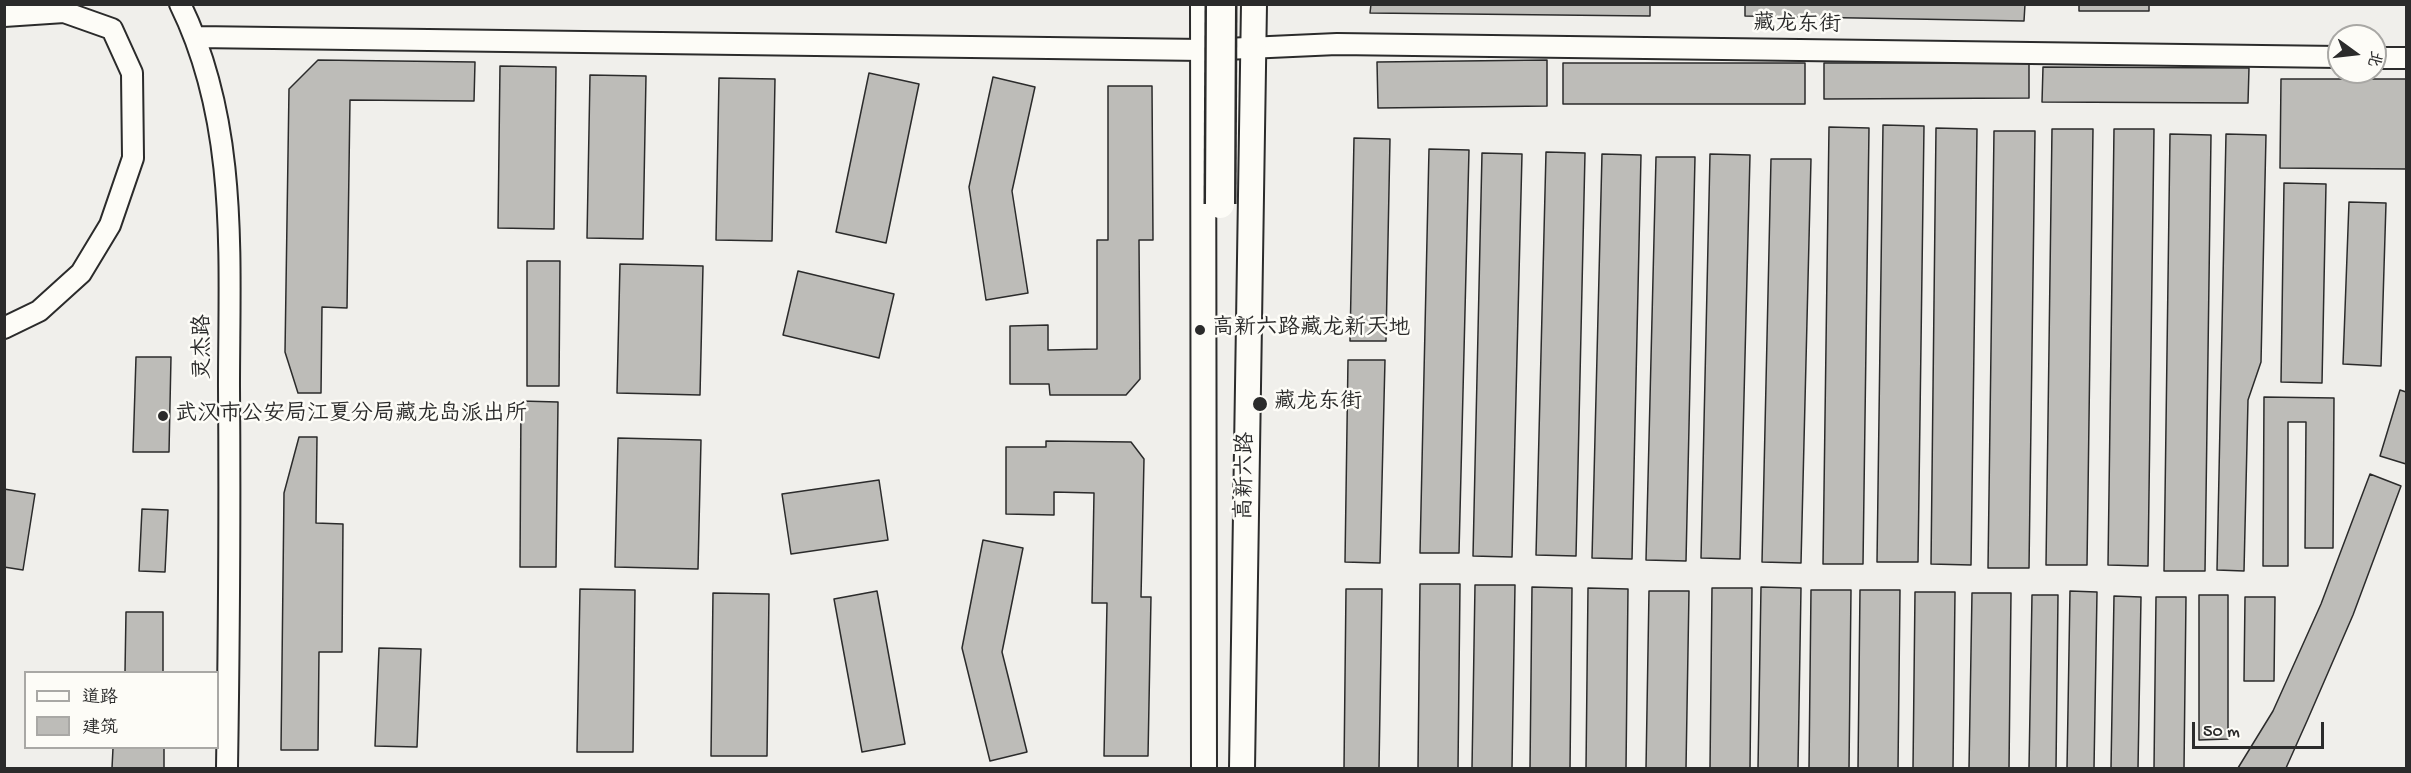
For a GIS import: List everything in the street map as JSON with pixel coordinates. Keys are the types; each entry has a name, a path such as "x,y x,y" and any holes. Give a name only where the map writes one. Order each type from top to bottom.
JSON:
{"highway":[{"path":"1220,204 1221,4"}],"main road":[{"name":"高新六路","path":"1203,4 1204,768"},
{"name":"高新六路","path":"1242,768 1254,4"}],"street":[{"name":"灵杰路","path":"180,4 196,38 218,115 228,195 230,560 227,768"},
{"path":"4,16 64,12 112,29 132,73 133,158 110,225 81,273 39,311 4,328"},
{"name":"藏龙东街","path":"196,38 1203,50 1337,44 2327,57"},
{"path":"2387,58 2406,58"}],"building":[{"path":"1371,4 1650,4 1650,16 1370,13"},
{"path":"1745,4 2025,4 2024,21 1745,16"},
{"path":"2079,4 2149,4 2149,11 2079,11"},
{"path":"318,60 475,62 474,101 350,100 347,308 322,307 321,393 298,393 285,352 289,89"},
{"path":"1547,60 1547,106 1378,108 1377,62"},
{"path":"1563,63 1805,63 1805,104 1563,104"},
{"path":"1824,63 2029,63 2029,98 1824,99"},
{"path":"500,66 556,67 554,229 498,228"},
{"path":"2043,67 2249,68 2248,103 2042,102"},
{"path":"869,73 919,84 886,243 836,232"},
{"path":"590,75 646,76 643,239 587,238"},
{"path":"993,77 1035,87 1012,191 1028,293 986,300 969,187"},
{"path":"719,78 775,79 772,241 716,240"},
{"path":"2281,79 2327,79 2327,84 2387,84 2387,79 2406,79 2406,169 2280,168"},
{"path":"1108,86 1152,86 1153,240 1139,240 1140,379 1126,395 1050,395 1049,384 1010,384 1010,326 1048,325 1048,350 1097,349 1097,240 1108,240"},
{"path":"1883,125 1924,126 1918,562 1877,562"},
{"path":"1829,127 1869,128 1863,564 1823,564"},
{"path":"1936,128 1977,129 1971,565 1931,564"},
{"path":"2052,129 2093,129 2087,565 2046,565"},
{"path":"2114,129 2154,129 2148,566 2108,565"},
{"path":"1994,131 2035,131 2029,568 1988,568"},
{"path":"2170,134 2211,135 2205,571 2164,571"},
{"path":"2226,134 2266,135 2261,362 2248,400 2244,571 2217,570"},
{"path":"1354,138 1390,139 1386,341 1350,341"},
{"path":"1429,149 1469,150 1459,553 1420,553"},
{"path":"1546,152 1585,153 1576,556 1536,555"},
{"path":"1482,153 1522,154 1512,557 1473,556"},
{"path":"1602,154 1641,155 1632,559 1592,558"},
{"path":"1710,154 1750,155 1740,559 1701,558"},
{"path":"1656,157 1695,157 1686,561 1646,560"},
{"path":"1771,159 1811,159 1801,563 1762,562"},
{"path":"2284,183 2326,184 2322,383 2281,382"},
{"path":"2349,202 2386,203 2381,366 2343,364"},
{"path":"527,261 560,261 559,386 527,386"},
{"path":"620,264 703,266 700,395 617,393"},
{"path":"798,271 894,294 879,358 783,335"},
{"path":"136,357 171,357 169,452 133,452"},
{"path":"1348,360 1385,360 1380,563 1345,562"},
{"path":"2400,390 2406,392 2406,464 2380,456"},
{"path":"2264,397 2334,398 2333,548 2305,548 2306,422 2288,422 2288,566 2263,566"},
{"path":"521,401 558,402 556,567 520,567"},
{"path":"299,437 317,437 316,523 343,524 342,652 319,652 318,750 281,750 284,493"},
{"path":"618,438 701,440 698,569 615,567"},
{"path":"1046,441 1131,442 1144,459 1141,597 1151,597 1148,756 1104,756 1107,603 1092,603 1094,493 1054,492 1054,515 1006,514 1006,447 1046,447"},
{"path":"2370,474 2401,486 2353,615 2286,768 2238,768 2273,711 2321,604"},
{"path":"879,480 888,540 791,554 782,494"},
{"path":"4,489 35,494 23,570 4,567"},
{"path":"142,509 168,510 165,572 139,571"},
{"path":"983,540 1023,548 1002,652 1027,752 990,761 962,648"},
{"path":"1420,584 1460,584 1458,768 1418,768"},
{"path":"1475,585 1515,585 1512,768 1472,768"},
{"path":"1532,587 1572,588 1570,768 1530,768"},
{"path":"1761,587 1801,588 1798,768 1758,768"},
{"path":"1588,588 1628,589 1626,768 1586,768"},
{"path":"1712,588 1752,588 1750,768 1710,768"},
{"path":"580,589 635,590 633,752 577,752"},
{"path":"1346,589 1382,589 1379,768 1344,768"},
{"path":"1811,590 1851,590 1849,768 1809,768"},
{"path":"1860,590 1900,590 1898,768 1858,768"},
{"path":"877,591 905,744 862,752 834,599"},
{"path":"1649,591 1689,591 1686,768 1646,768"},
{"path":"2070,591 2097,592 2094,768 2067,768"},
{"path":"1915,592 1955,592 1953,768 1913,768"},
{"path":"713,593 769,594 767,756 711,756"},
{"path":"1972,593 2011,593 2009,768 1969,768"},
{"path":"2032,595 2058,595 2056,768 2029,768"},
{"path":"2199,595 2228,595 2228,739 2199,740"},
{"path":"2114,596 2141,597 2138,768 2111,768"},
{"path":"2156,597 2186,597 2184,768 2154,768"},
{"path":"2245,597 2275,597 2274,681 2244,681"},
{"path":"126,612 163,612 163,671 125,671"},
{"path":"379,648 421,649 417,747 375,746"},
{"path":"113,749 164,749 164,768 112,768"}],"place":[{"name":"高新六路藏龙新天地","path":"1200,330"},
{"name":"藏龙东街","path":"1260,404"},
{"name":"武汉市公安局江夏分局藏龙岛派出所","path":"163,416"}]}
